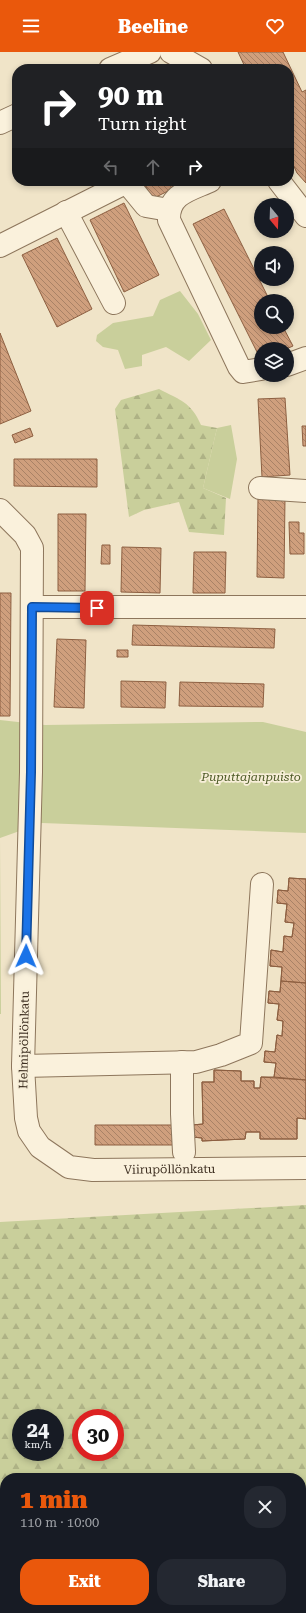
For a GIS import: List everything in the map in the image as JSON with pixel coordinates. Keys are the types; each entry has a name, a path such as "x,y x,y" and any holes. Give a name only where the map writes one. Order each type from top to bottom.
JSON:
{"street":[{"path":"122,64 150,52"},
{"path":"171,52 191,64"},
{"path":"0,123 12,117"},
{"path":"0,246 119,186"},
{"path":"130,186 146,206 169,210"},
{"path":"199,186 176,197 169,210 169,220 239,368 242,372 254,370"},
{"path":"283,186 306,216"},
{"path":"66,212 114,303"},
{"path":"294,362 306,358"},
{"path":"260,488 306,491"},
{"name":"Helmipöllönkatu","path":"0,510 26,535 32,548 31,772 23,1097 29,1131 40,1147"},
{"path":"32,607 306,608"},
{"path":"23,1066 196,1062 221,1055 250,1043 262,884"},
{"path":"182,1062 184,1152"},
{"name":"Viirupöllönkatu","path":"40,1147 69,1167 93,1170 306,1168"}],"green space":[{"path":"180,291 198,314 211,340 189,361 166,347 142,355 142,366 125,369 118,350 103,347 96,341 97,335 113,323 153,316 160,300"},
{"path":"159,389 189,406 201,425 217,428 203,488 226,498 224,535 189,532 179,502 144,510 129,517 115,409 121,400"},
{"path":"231,425 237,459 230,499 203,488 217,428"},
{"name":"Puputtajanpuisto","path":"0,720 45,725 263,722 306,732 306,833 42,823 0,838"},
{"path":"0,786 5,786 0,838"},
{"path":"0,838 1,1014 0,1014"},
{"path":"306,1205 306,1473 0,1473 0,1222"}],"building":[{"path":"238,52 283,52 289,64 244,64"},
{"path":"294,75 302,92 306,90 306,183 297,173 294,167"},
{"path":"146,186 178,186 152,199"},
{"path":"124,203 159,275 124,292 90,220"},
{"path":"224,209 254,269 254,286 262,286 266,294 254,294 254,334 287,334 291,342 254,342 254,346 193,224"},
{"path":"57,238 92,309 57,327 22,255"},
{"path":"0,333 31,411 0,424"},
{"path":"285,398 290,475 262,477 258,399"},
{"path":"302,426 306,426 306,446 303,446"},
{"path":"30,428 33,436 15,443 12,435"},
{"path":"14,459 97,459 97,487 14,486"},
{"path":"258,497 285,498 284,578 257,577"},
{"path":"58,514 86,514 85,591 58,591"},
{"path":"289,522 299,522 299,533 304,533 304,554 290,554"},
{"path":"102,545 110,545 110,564 101,564"},
{"path":"122,547 161,548 160,593 121,592"},
{"path":"194,552 226,552 225,593 193,593"},
{"path":"0,593 11,593 10,716 0,716"},
{"path":"133,625 275,629 274,648 132,645"},
{"path":"57,639 86,640 84,708 54,707"},
{"path":"117,650 128,650 128,657 117,657"},
{"path":"121,681 166,682 165,708 121,707"},
{"path":"180,682 264,684 263,707 179,706"},
{"path":"289,878 306,879 306,1119 297,1118 297,1139 260,1139 260,1132 246,1132 245,1139 202,1141 202,1138 192,1137 192,1125 203,1124 202,1082 214,1082 214,1070 241,1071 241,1081 254,1081 254,1088 260,1088 261,1077 274,1077 276,1063 264,1062 265,1051 275,1052 277,1035 282,1036 283,1021 277,1020 279,1004 268,1003 269,991 280,992 282,967 270,966 271,950 283,952 284,936 292,937 294,923 285,922 287,904 277,903 278,890 288,891"},
{"path":"289,878 306,879 306,983 281,981 282,967 270,966 271,950 283,952 284,936 292,937 294,923 285,922 287,904 277,903 278,890 288,891"},
{"path":"281,981 306,983 306,1080 274,1077 276,1063 264,1062 265,1051 275,1052 277,1035 282,1036 283,1021 277,1020 279,1004 268,1003 269,991 280,992"},
{"path":"214,1070 241,1071 241,1081 254,1081 254,1088 260,1088 261,1077 306,1080 306,1119 297,1118 297,1139 260,1139 260,1132 246,1132 245,1139 202,1141 202,1138 192,1137 192,1125 203,1124 202,1082 214,1082"},
{"path":"95,1125 175,1125 176,1145 95,1145"}],"route":[{"path":"26,956 31,772 32,607 97,608"}]}
